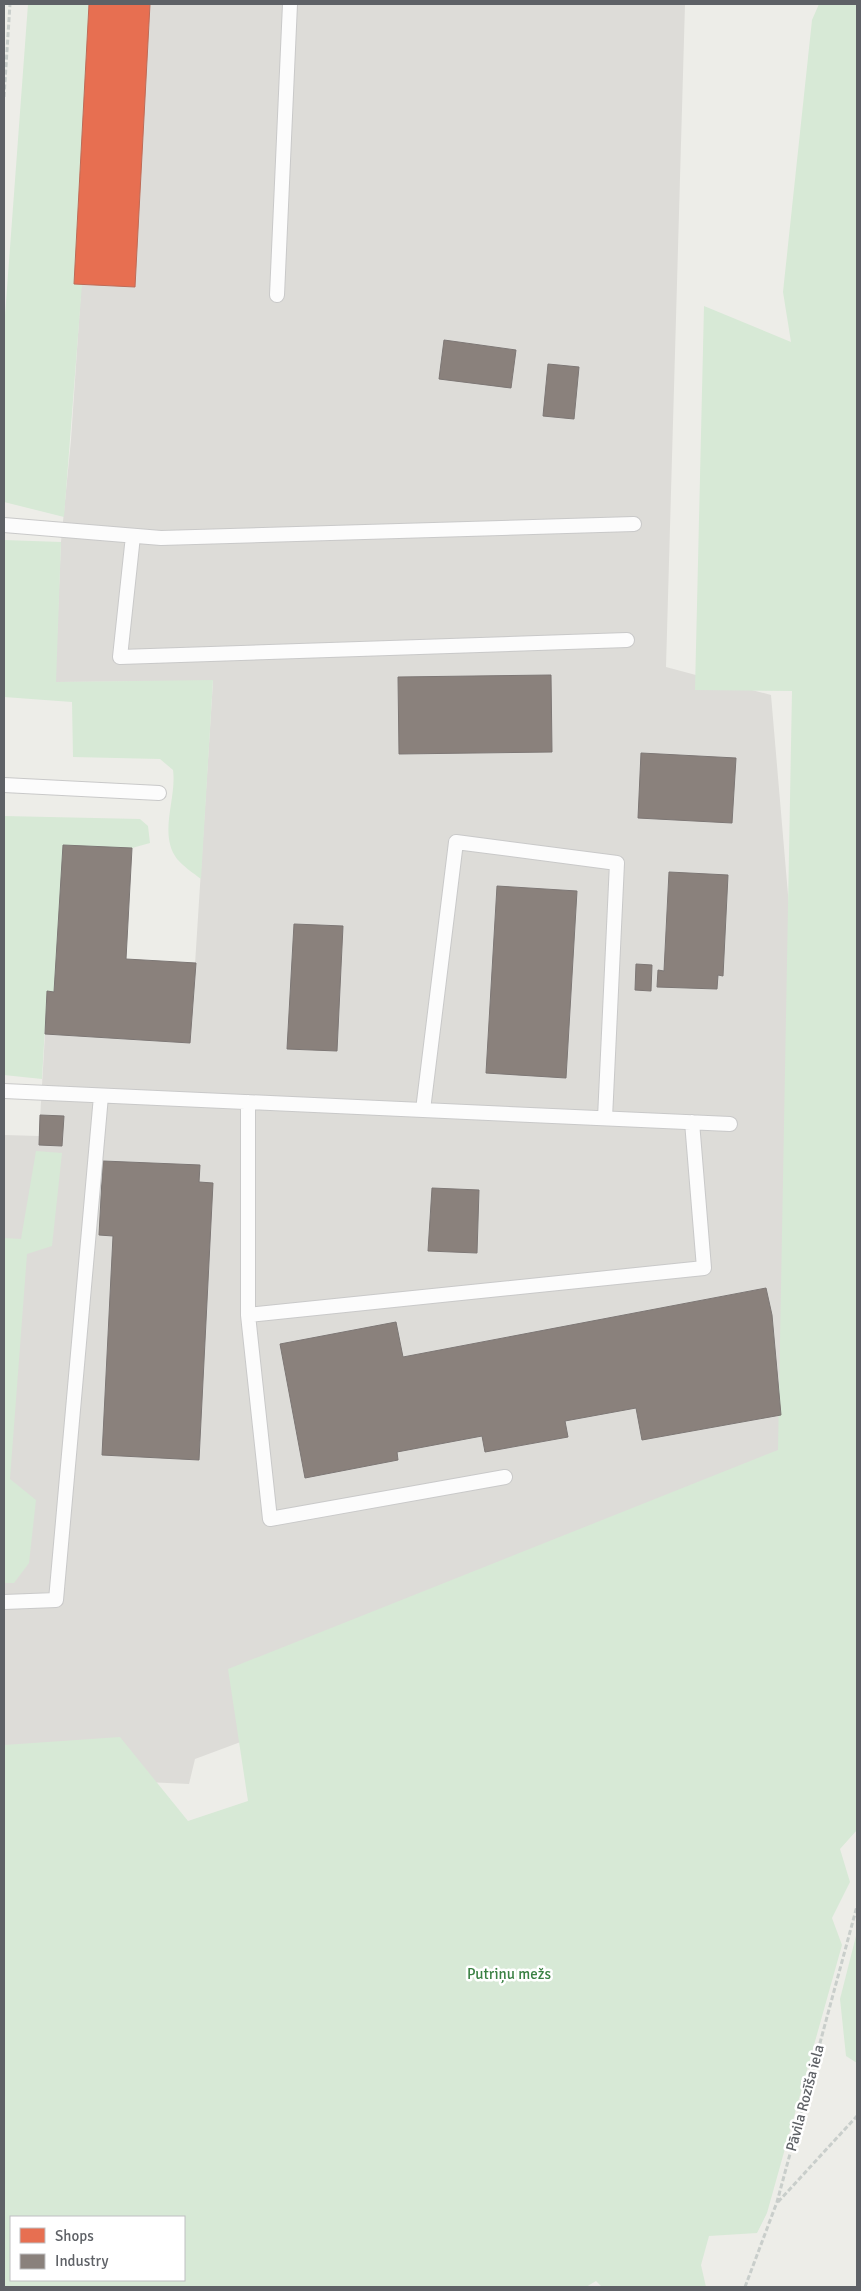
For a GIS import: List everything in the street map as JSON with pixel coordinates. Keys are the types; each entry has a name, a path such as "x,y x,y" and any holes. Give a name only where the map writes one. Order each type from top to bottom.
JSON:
{"lane":[{"path":"276,295 290,4"},
{"path":"4,526 161,538 634,524"},
{"path":"133,536 120,657 627,640"},
{"path":"4,785 159,793"},
{"path":"423,1110 456,842 617,863 605,1118"},
{"path":"4,1091 730,1124"},
{"path":"4,1602 56,1600 101,1096"},
{"path":"248,1102 248,1315 270,1519 505,1477"},
{"path":"248,1315 704,1268 692,1122"}],"path":[{"path":"4,97 10,4"},
{"name":"Pāvila Rozīša iela","path":"745,2287 777,2202 857,1906"},
{"path":"777,2202 857,2116"}],"shaded area":[{"path":"100,4 685,4 666,667 771,695 841,1517 195,1759 189,1784 125,1781 4,1819 4,1135 39,1136 45,1034 190,1043 213,681 55,682 61,542 71,440"}],"green space":[{"path":"28,4 89,4 74,284 82,284 64,517 4,502 4,329"},
{"name":"Putriņu mežs","path":"819,4 857,4 857,1830 840,1849 850,1882 832,1918 842,1945 767,2213 757,2233 709,2236 701,2265 706,2287 602,2287 596,2281 586,2287 4,2287 4,1745 120,1737 188,1821 248,1801 228,1669 778,1450 792,691 695,690 704,306 791,342 783,292 812,20"},
{"path":"4,540 61,542 56,682 213,680 201,879 179,862 169,838 168,827 174,781 173,770 160,759 73,757 72,702 4,697"},
{"path":"4,816 140,819 148,826 150,843 132,848 63,845 54,992 47,992 42,1079 4,1075"},
{"path":"36,1151 62,1153 52,1246 27,1254 10,1479 36,1500 29,1563 14,1583 4,1583 4,1238 21,1239"},
{"path":"857,1932 857,2063 846,2056 840,1999"}],"building: Shops":[{"path":"89,4 150,4 135,287 74,284"}],"building: Industry":[{"path":"444,340 516,350 511,388 439,379"},
{"path":"548,364 579,367 574,419 543,416"},
{"path":"551,675 552,752 399,754 398,677"},
{"path":"641,753 736,758 732,823 638,818"},
{"path":"63,845 132,848 126,959 196,963 190,1043 45,1034 47,991 54,992"},
{"path":"669,872 728,875 723,976 718,975 717,989 657,987 658,970 664,971"},
{"path":"497,886 577,891 566,1078 486,1073"},
{"path":"294,924 343,926 337,1051 287,1049"},
{"path":"636,964 652,965 651,991 635,990"},
{"path":"40,1115 64,1116 62,1146 39,1145"},
{"path":"103,1161 200,1165 199,1182 213,1183 199,1460 102,1455 113,1236 99,1235"},
{"path":"432,1188 479,1190 477,1253 428,1251"},
{"path":"766,1288 772,1315 781,1415 642,1440 636,1408 565,1421 568,1437 485,1452 482,1436 397,1452 398,1460 305,1478 280,1344 396,1322 403,1357"}]}
